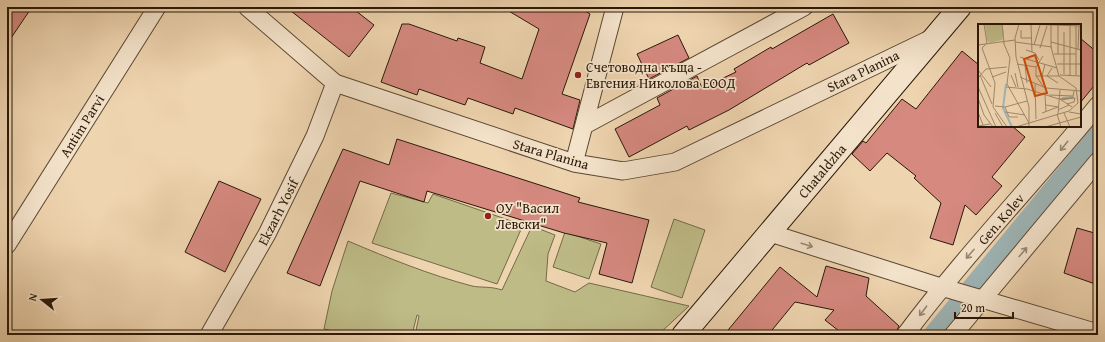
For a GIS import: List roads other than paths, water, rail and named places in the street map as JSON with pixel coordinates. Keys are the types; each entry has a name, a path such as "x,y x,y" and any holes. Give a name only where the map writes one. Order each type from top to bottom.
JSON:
{"street":[{"name":"Antim Parvi","path":"7,245 157,7"},
{"name":"Stara Planina","path":"247,7 336,83 574,163 623,171 675,162 935,37"},
{"path":"574,163 615,7"},
{"path":"585,125 804,7"},
{"name":"Chataldzha","path":"683,335 960,7"},
{"name":"Ekzarh Yosif","path":"209,335 267,234 315,136 336,83"},
{"name":"Gen. Kolev","path":"1081,126 1098,105"},
{"name":"Gen. Kolev","path":"905,335 947,289 1080,127"},
{"path":"953,335 980,299 1098,161"},
{"path":"770,233 947,289 1098,333"}],"waterway":[{"path":"933,335 1098,135"}],"place":[{"name":"Счетоводна къща - Евгения Николова ЕООД","path":"578,75"},
{"name":"ОУ \"Васил Левски\"","path":"488,216"}]}
